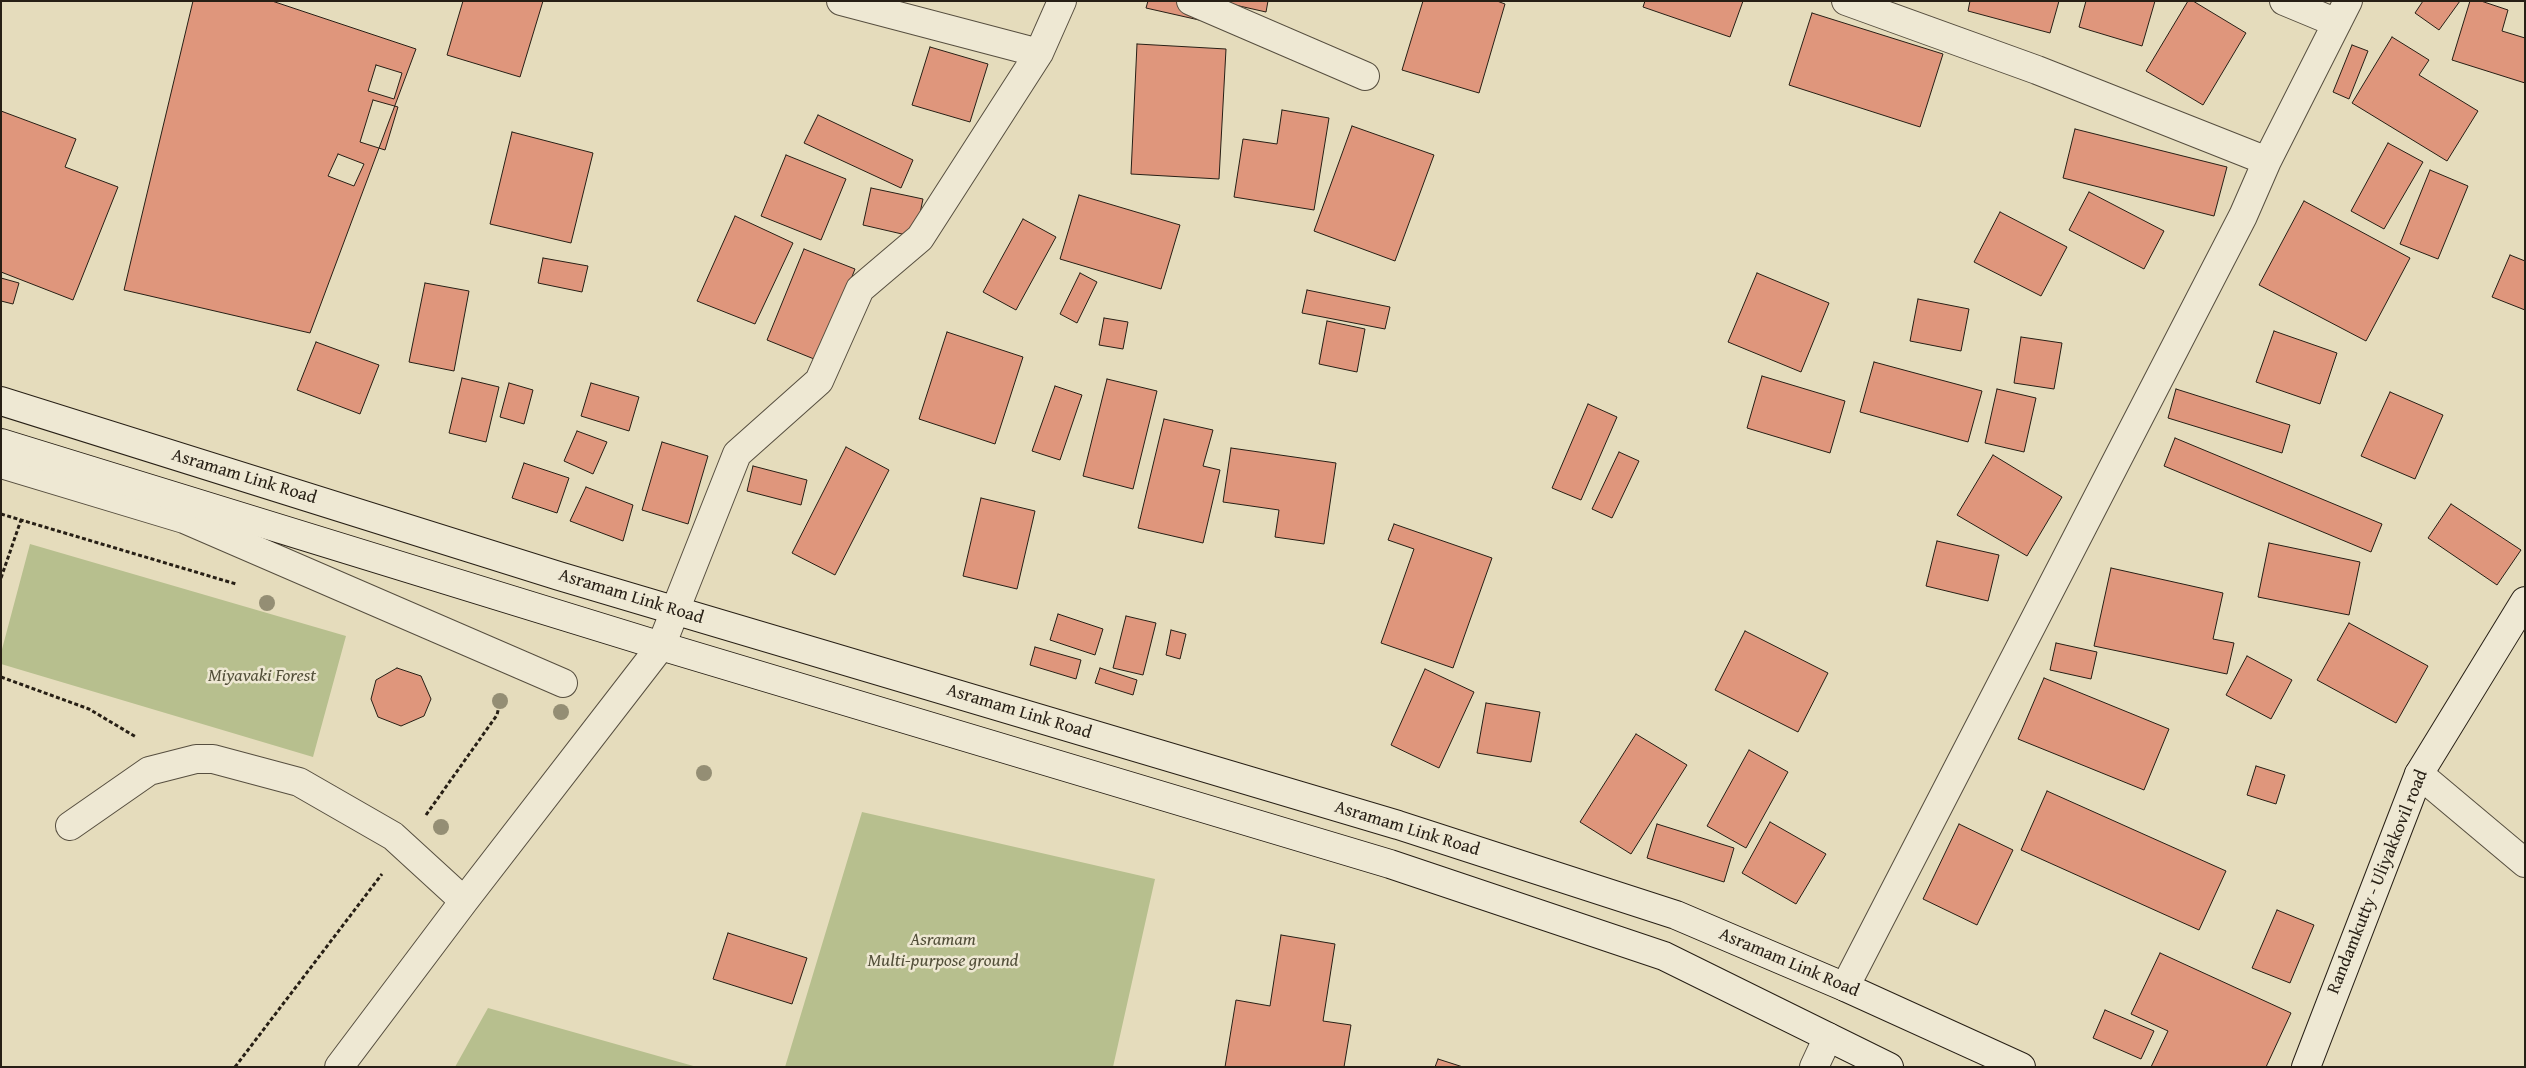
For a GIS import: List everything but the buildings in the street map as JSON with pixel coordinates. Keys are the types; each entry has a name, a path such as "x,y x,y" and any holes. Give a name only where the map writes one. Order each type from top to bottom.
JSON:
{"street":[{"path":"840,1 1039,53"},
{"path":"339,1067 464,900 661,646 738,454 819,381 860,289 920,238 1039,53 1062,1"},
{"path":"1191,1 1366,76"},
{"path":"1846,1 2037,70 2268,161"},
{"path":"1845,987 2243,216 2268,161 2342,12 2284,1"},
{"name":"Asramam Link Road","path":"1,400 675,610 1407,828 1676,915 1845,987 2021,1067"},
{"path":"1,443 661,646 1400,867 1664,956 1889,1067"},
{"path":"1,464 184,518 563,683"},
{"name":"Randamkutty - Uliyakkovil road","path":"2306,1067 2419,774 2525,601"},
{"path":"70,826 149,771 196,759 214,759 299,782 393,836 464,900"},
{"path":"2419,774 2525,863"},
{"path":"1814,1067 1828,1037"}],"path":[{"path":"1,578 21,520"},
{"path":"1,677 89,709 147,744 149,771"}],"green space":[{"name":"Miyavaki Forest","path":"30,544 346,636 313,757 1,664 1,653"},
{"name":"Asramam Multi-purpose ground","path":"862,812 1155,879 1113,1067 785,1067"},
{"path":"488,1008 697,1067 455,1067"}]}
